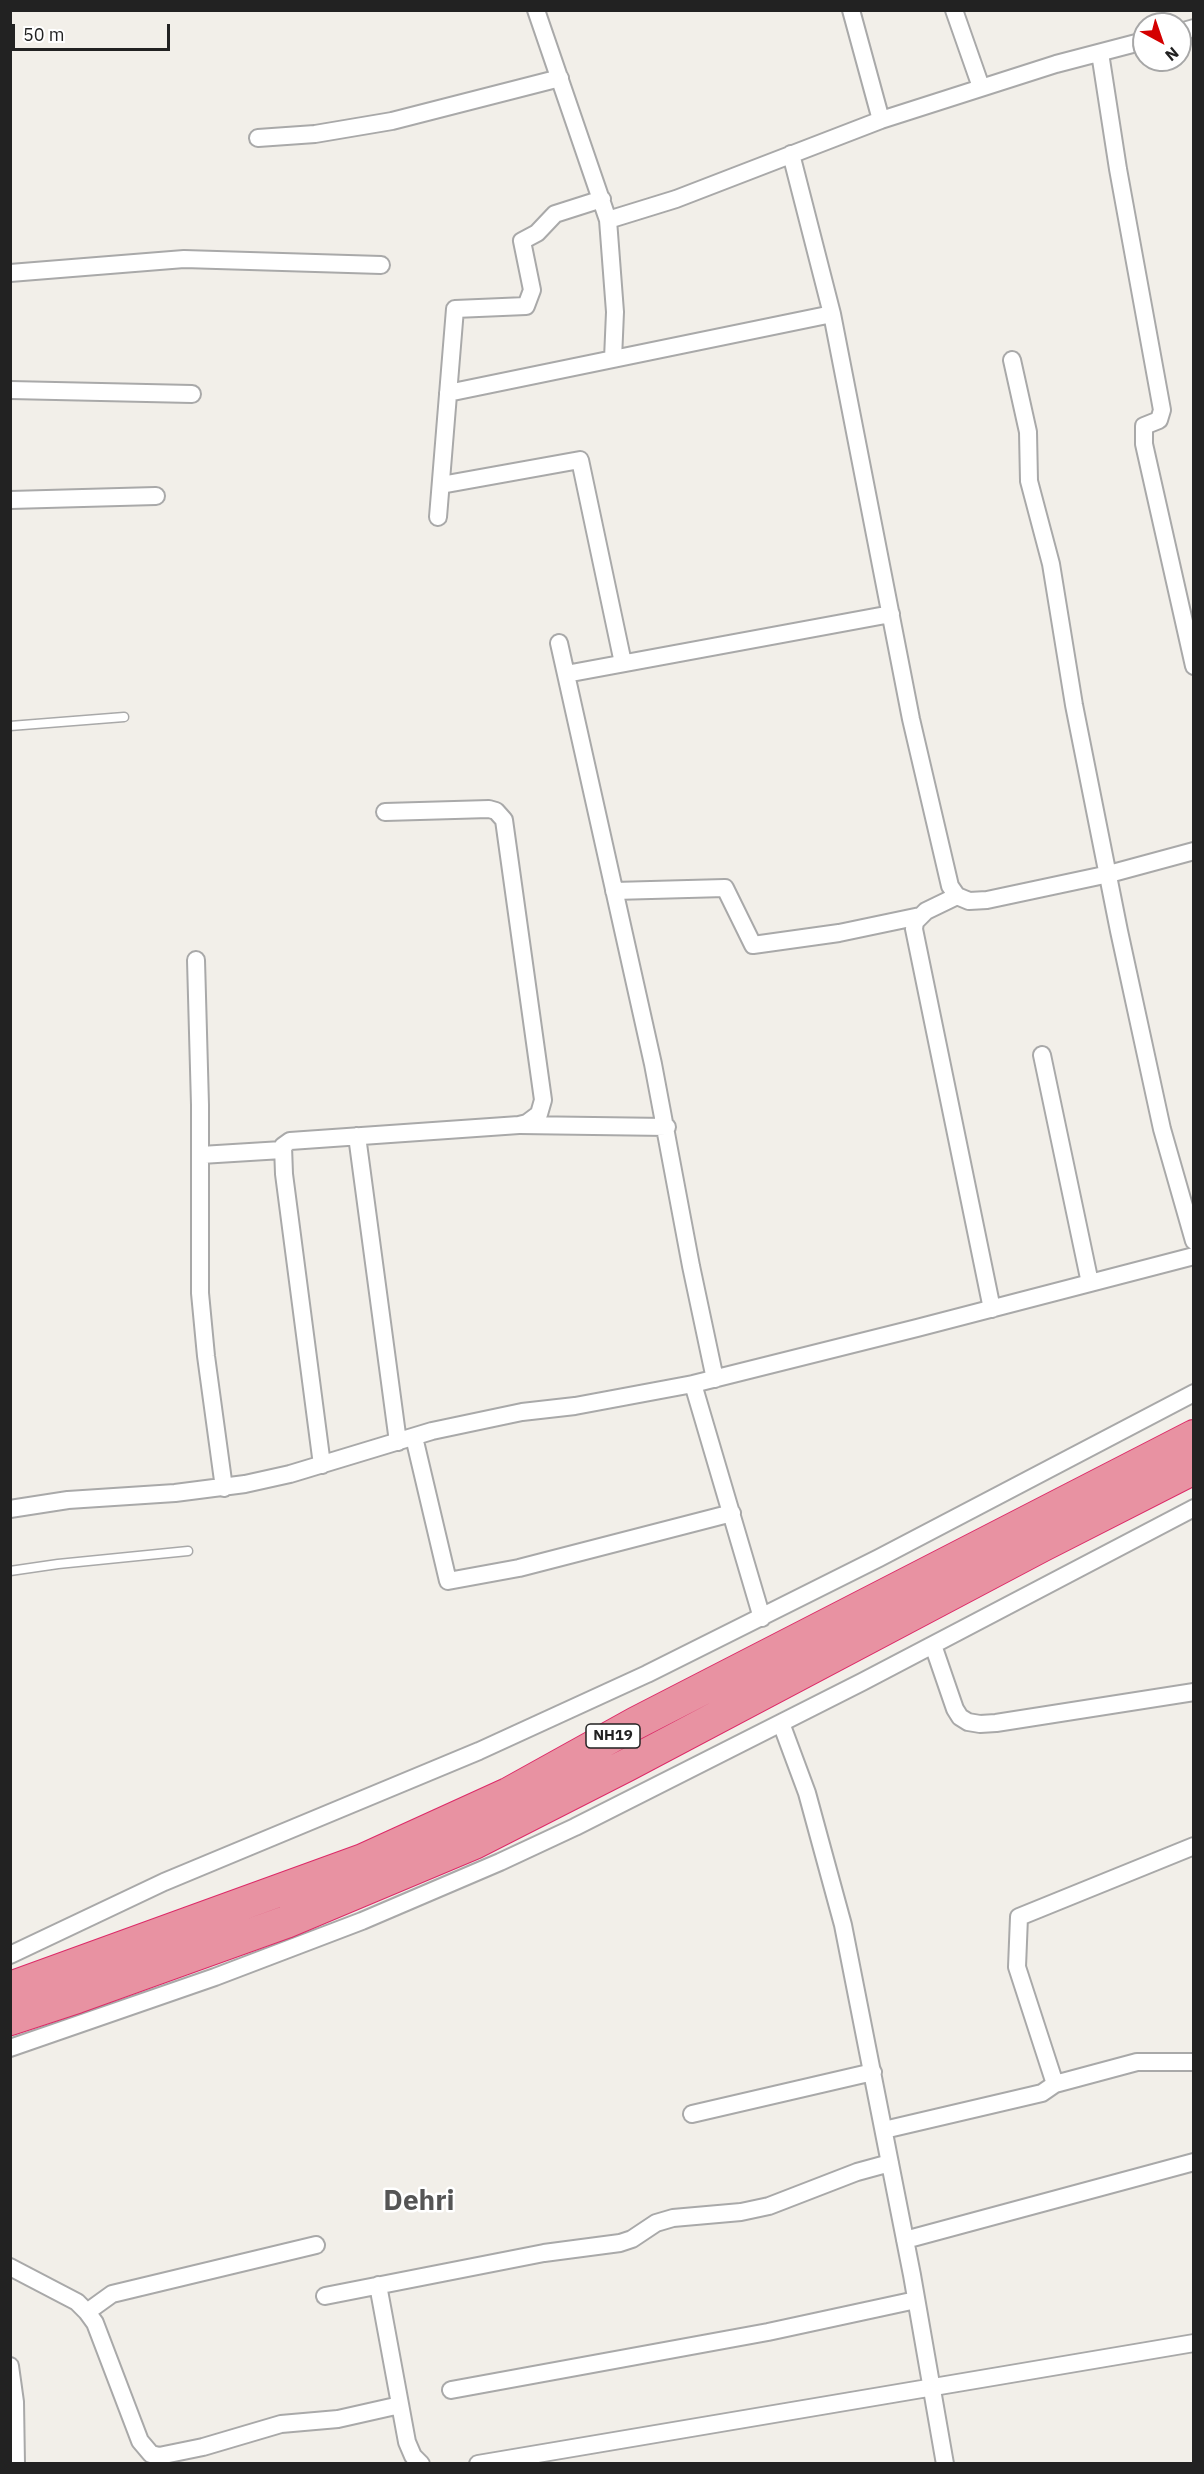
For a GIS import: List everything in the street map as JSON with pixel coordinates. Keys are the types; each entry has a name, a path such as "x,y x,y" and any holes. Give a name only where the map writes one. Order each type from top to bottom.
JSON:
{"highway":[{"name":"NH19","path":"10,1988 363,1860 508,1794 636,1723 1194,1436"},
{"name":"NH19","path":"10,2019 286,1922 474,1843 1194,1468"}],"street":[{"path":"537,10 608,220 615,312 613,359"},
{"path":"851,10 881,120"},
{"path":"954,10 981,87"},
{"path":"608,220 676,199 881,120 981,87 1132,44"},
{"path":"1100,53 1118,169 1162,410 1159,420 1144,426 1144,444 1194,666"},
{"path":"258,138 315,134 392,121 560,78"},
{"path":"791,154 832,314 911,719 944,870 950,886 957,896 969,901 987,900 1108,874 1194,851"},
{"path":"438,517 455,309 526,306 532,290 522,241 537,233 555,214 602,199"},
{"path":"10,273 184,259 381,265"},
{"path":"448,393 832,314"},
{"path":"1012,360 1028,432 1029,481 1051,564 1074,705 1147,1065 1194,1241"},
{"path":"10,390 192,394"},
{"path":"441,485 580,460 623,663"},
{"path":"10,500 156,496"},
{"path":"566,674 891,614"},
{"path":"560,643 667,1127 691,1266 715,1378"},
{"path":"385,812 489,809 496,811 504,820 543,1087 542,1107 539,1114 527,1123 519,1125"},
{"path":"614,891 725,888 753,945 839,933 920,916"},
{"path":"957,896 926,910 920,916 914,929 992,1309"},
{"path":"196,960 201,1155 200,1293 224,1488"},
{"path":"1042,1055 1090,1283"},
{"path":"322,1465 282,1150 285,1144 290,1141 519,1125 667,1127"},
{"path":"357,1136 406,1440 448,1581 519,1568 732,1513"},
{"path":"201,1155 282,1150"},
{"path":"10,1509 68,1500 224,1488 322,1465 432,1431 522,1412 575,1406 693,1384 1194,1256"},
{"path":"693,1384 762,1618"},
{"path":"10,1954 164,1882 550,1719 762,1618 1194,1393"},
{"path":"10,2049 216,1977 434,1891 575,1827 933,1645 1194,1508"},
{"path":"933,1645 960,1717 968,1722 980,1724 1194,1692"},
{"path":"781,1723 807,1793 826,1854 843,1925 905,2240 945,2463"},
{"path":"1055,2084 1017,1967 1019,1917 1194,1846"},
{"path":"884,2130 1042,2093 1055,2084 1137,2062 1194,2062"},
{"path":"692,2114 873,2072"},
{"path":"905,2240 1194,2162"},
{"path":"325,2296 544,2253 620,2243 632,2239 656,2223 673,2217 741,2212 769,2206 857,2172 890,2163"},
{"path":"87,2312 112,2294 316,2245"},
{"path":"10,2267 77,2302 87,2312 95,2323 140,2441 151,2454 159,2456 203,2447 281,2424 352,2416 400,2405"},
{"path":"378,2285 407,2442 413,2456 421,2463"},
{"path":"451,2390 768,2332 916,2300"},
{"path":"478,2463 1194,2343"},
{"path":"10,2366 15,2402 16,2463"}],"lane":[{"path":"10,726 124,717"},
{"path":"10,1571 188,1551"}],"district":[{"name":"Dehri","path":"419,2202"}]}
